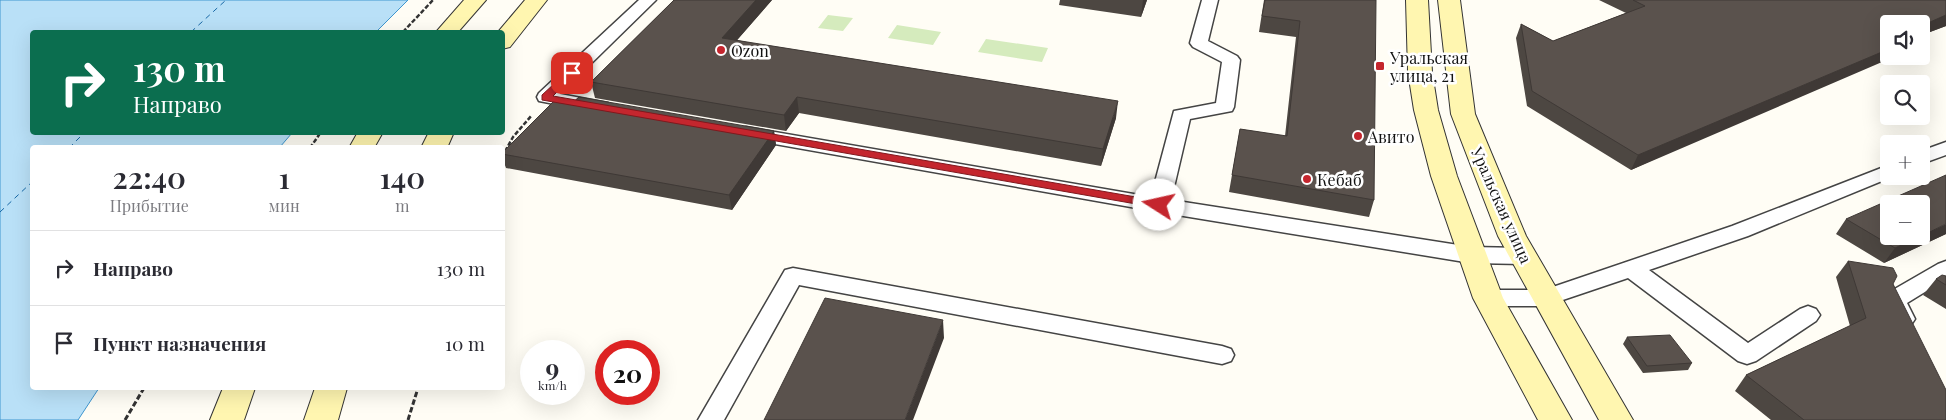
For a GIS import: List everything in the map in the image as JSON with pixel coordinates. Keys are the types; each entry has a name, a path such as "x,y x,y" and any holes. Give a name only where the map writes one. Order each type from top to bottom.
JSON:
{"main road":[{"path":"449,30 475,0"},
{"path":"505,38 536,0"},
{"path":"1418,0 1420,72 1426,110 1444,176 1488,298 1555,420"},
{"name":"Уральская улица","path":"1449,0 1463,114 1512,236 1545,298 1616,420"},
{"path":"226,420 238,390"},
{"path":"321,420 330,390"}],"lane":[{"path":"546,98 648,0"},
{"path":"1159,205 1181,115 1224,108 1231,60 1199,43 1210,0"},
{"path":"546,98 624,111"},
{"path":"731,130 1159,205 1471,255 1523,256"},
{"path":"1930,154 1946,148"},
{"path":"1488,298 1545,298 1740,231 1880,175"},
{"path":"1630,268 1747,355 1808,315"},
{"path":"1911,335 1894,300 1946,269"},
{"path":"711,420 793,276 1222,356"}],"path":[{"path":"405,30 432,0"},
{"path":"505,152 514,137 546,98"},
{"path":"125,420 143,390"},
{"path":"408,420 417,390"}],"green space":[{"path":"828,15 853,18 843,31 818,28"},
{"path":"897,25 941,32 933,45 888,38"},
{"path":"986,39 1048,48 1042,62 978,52"}],"water":[{"path":"0,0 408,0 378,30 30,30 30,135 290,135 282,145 30,145 30,390 98,390 78,420 0,420"}],"building":[{"path":"674,0 756,0 722,38 1118,101 1103,149 797,97 784,115 591,82"},
{"path":"1265,0 1376,0 1374,200 1232,175 1240,129 1287,136 1300,21 1262,16"},
{"path":"1633,0 1946,0 1946,15 1930,22 1930,15 1880,15 1880,53 1638,155 1532,91 1521,24 1553,41 1645,6"},
{"path":"579,97 774,131 729,195 505,155 505,150 554,101 571,104"},
{"path":"1946,175 1946,224 1930,232 1930,195 1901,195 1923,185 1930,185 1930,182"},
{"path":"1880,204 1880,239 1846,219"},
{"path":"1890,245 1902,245 1895,248"},
{"path":"1848,261 1893,268 1897,276 1893,284 1946,390 1946,420 1804,420 1746,375 1866,318"},
{"path":"1942,275 1946,276 1946,285 1936,279"},
{"path":"825,298 943,320 905,420 764,420"},
{"path":"1670,335 1692,363 1647,366 1627,337"}],"ferry route":[{"path":"193,30 226,0"},
{"path":"72,145 82,135"},
{"path":"0,212 30,184"}],"place":[{"name":"Ozon","path":"721,50"},
{"name":"Уральская улица, 21","path":"1380,66"},
{"name":"Авито","path":"1358,136"},
{"name":"Кебаб","path":"1307,179"}],"route":[{"path":"572,73 546,98 1159,205"}]}
